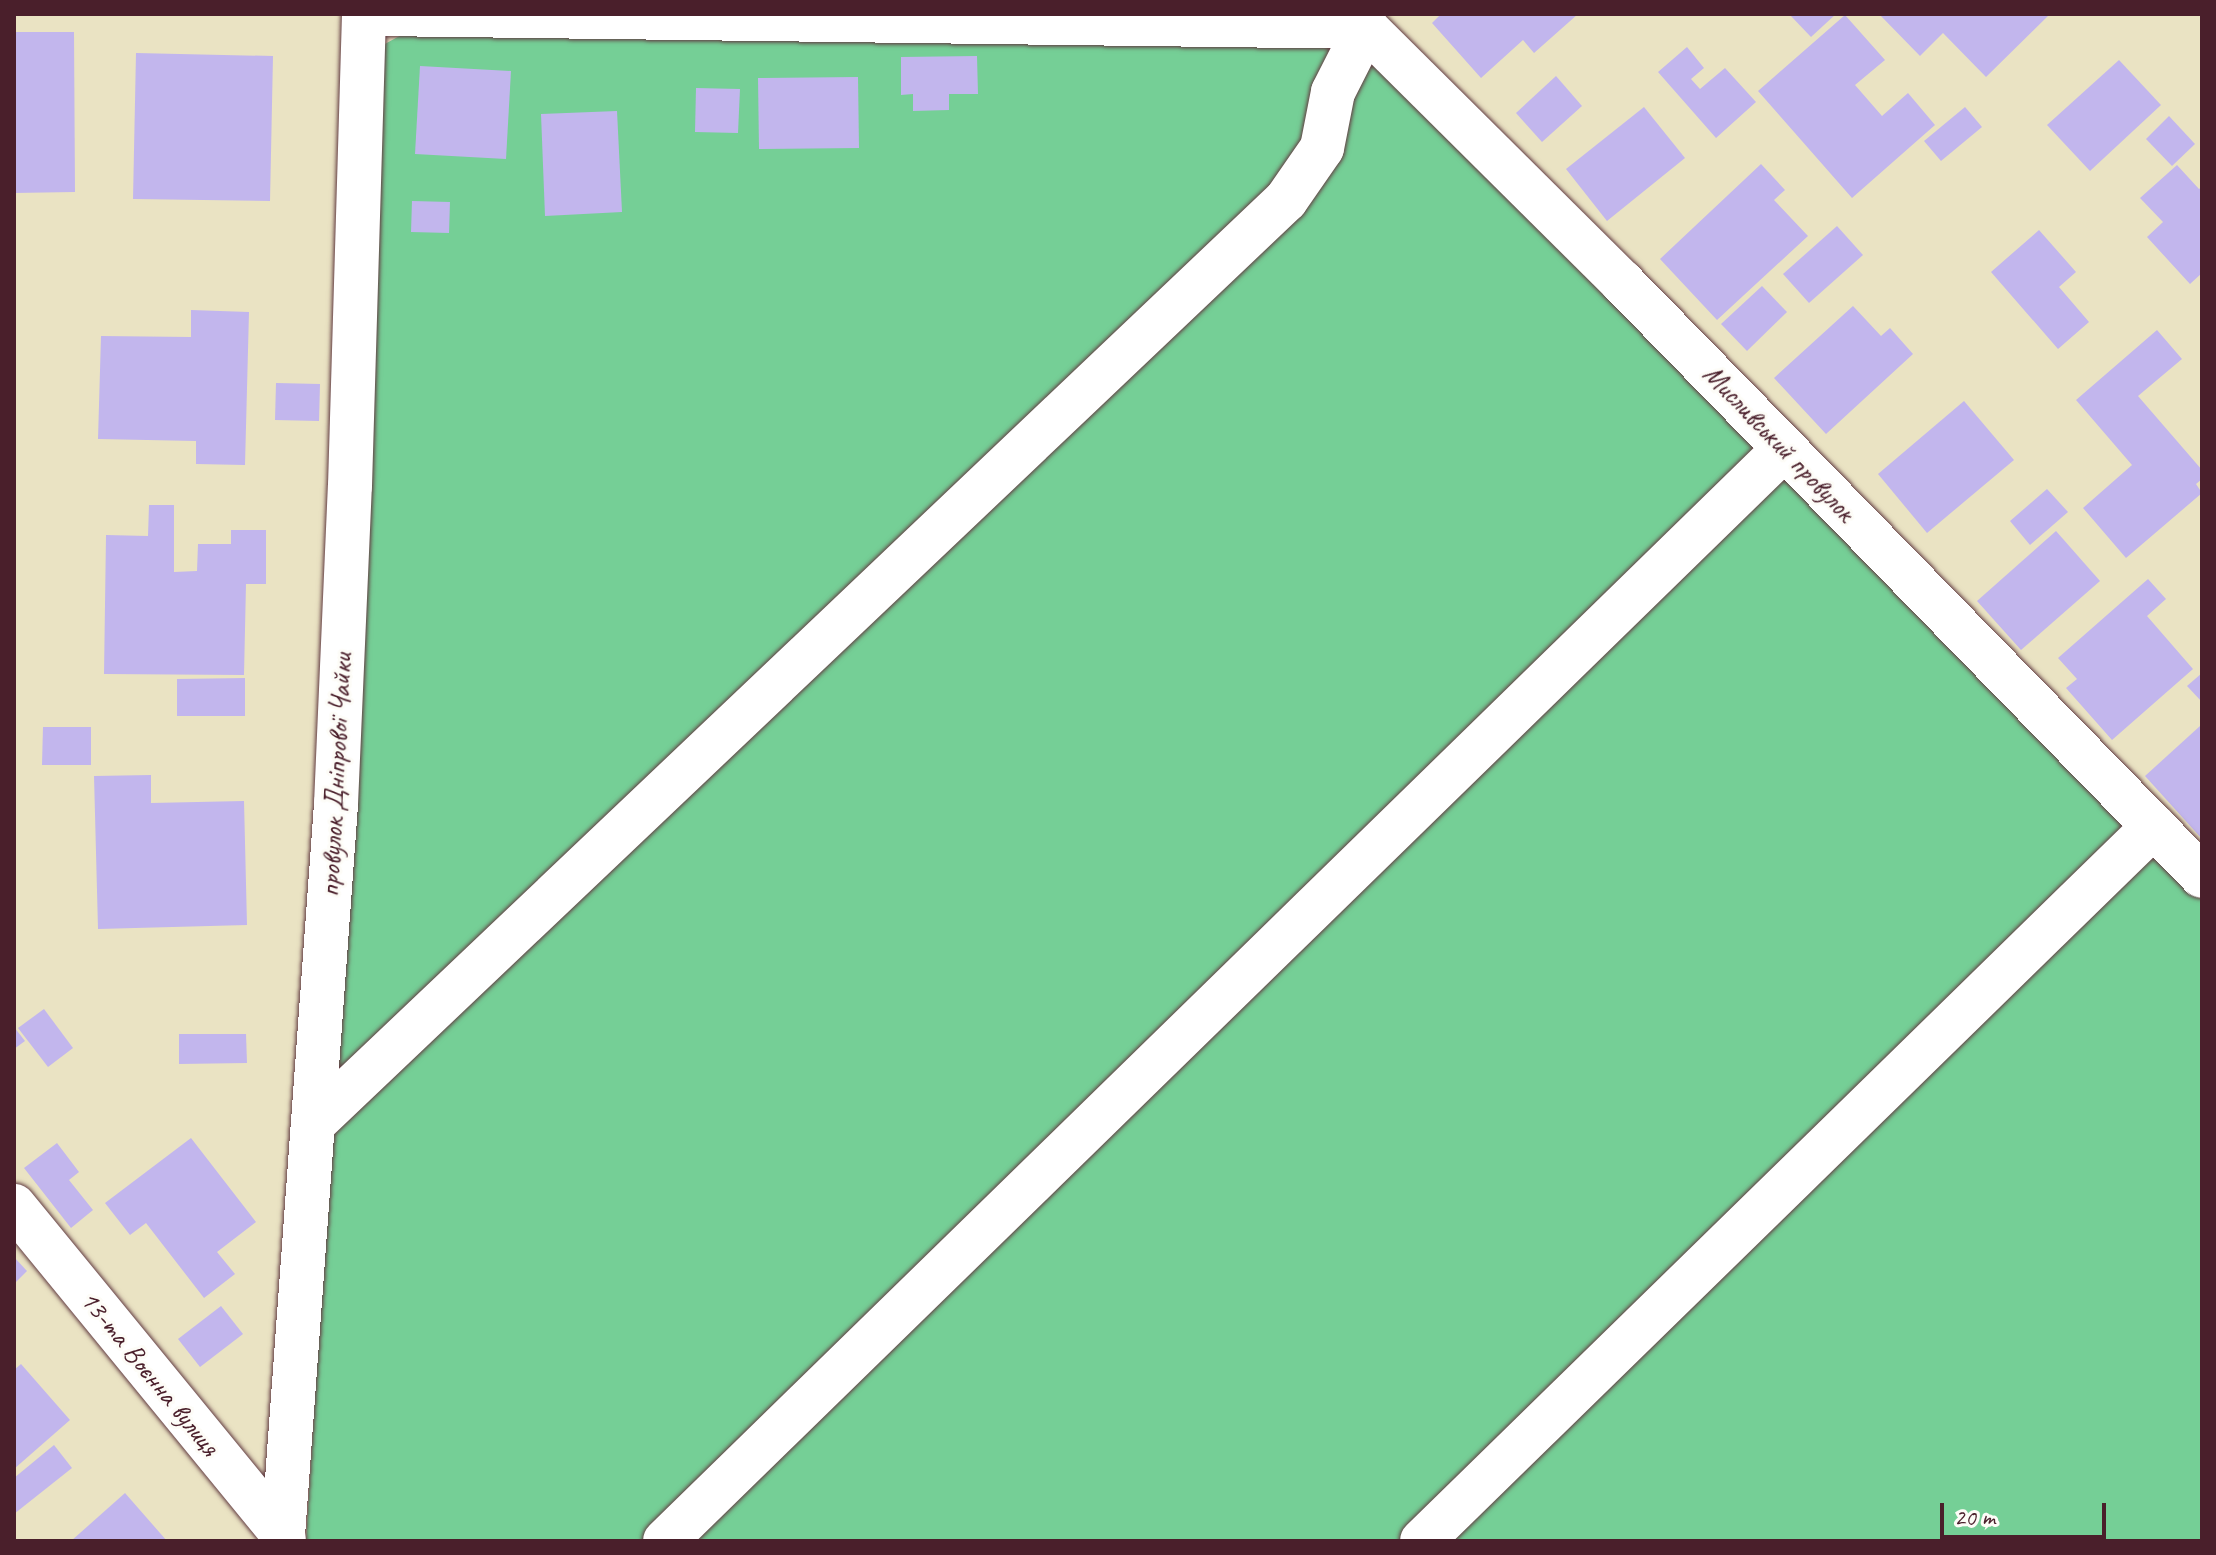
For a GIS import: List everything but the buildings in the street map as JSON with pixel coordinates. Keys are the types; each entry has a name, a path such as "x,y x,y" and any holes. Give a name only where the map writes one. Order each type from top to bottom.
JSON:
{"street":[{"name":"провулок Дніпрової Чайки","path":"283,1538 315,1122 345,613 364,14"},
{"path":"315,1122 1286,200 1322,148 1333,92 1359,20 378,14"},
{"name":"Мисливський провулок","path":"1359,20 1622,282 2202,876"},
{"path":"665,1541 1784,449"},
{"path":"1422,1541 2154,826"},
{"name":"13-та Воєнна вулиця","path":"14,1206 283,1538"}],"green space":[{"path":"416,27 1304,38 1390,71 1929,617 2202,901 2202,1541 306,1541 353,784 383,45"}]}
